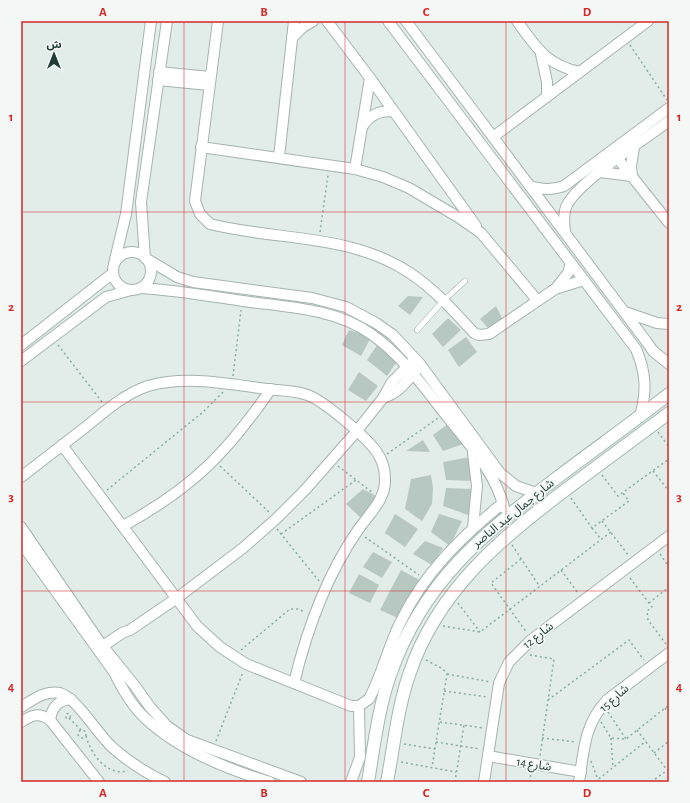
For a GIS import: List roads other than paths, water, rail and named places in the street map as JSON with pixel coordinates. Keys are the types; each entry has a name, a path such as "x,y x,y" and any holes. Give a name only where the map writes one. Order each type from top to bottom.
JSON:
{"main road":[{"name":"شارع جمال عبد الناصر","path":"368,782 383,699 398,656 425,605 452,567 480,538 506,516 669,394"},
{"name":"شارع جمال عبد الناصر","path":"388,782 401,701 419,649 447,600 474,566 506,537 565,490 669,413"}],"street":[{"path":"131,290 118,285 113,269 126,214 151,21"},
{"path":"141,288 149,280 151,275 151,269 146,259 141,202 167,21"},
{"path":"218,21 195,201 200,214 210,224 319,241 360,250 388,261 409,272 444,301 474,333 484,335 490,334 537,300 555,289 584,280"},
{"path":"279,158 294,21"},
{"path":"292,38 303,27 313,21"},
{"path":"327,21 370,78 392,111 481,233 537,300"},
{"path":"388,21 636,349 641,361 645,382 644,403 640,416"},
{"path":"406,21 653,351 669,364"},
{"path":"517,21 541,54 552,63 565,69 580,72"},
{"path":"493,137 648,21"},
{"path":"541,54 547,82 546,97"},
{"path":"159,76 210,81"},
{"path":"355,169 370,78"},
{"path":"460,117 472,108"},
{"path":"530,186 541,190 553,190 564,186 669,108"},
{"path":"362,127 371,116 378,112 392,111"},
{"path":"565,233 563,220 566,208 582,186 668,123"},
{"path":"201,147 355,169 383,177 409,188 458,216 481,233"},
{"path":"632,176 631,162 634,147"},
{"path":"611,151 669,223"},
{"path":"600,172 632,176"},
{"path":"21,345 113,269 118,258 124,254 132,252 139,254 177,277 193,282 312,298 346,307 376,323 393,336 418,362 491,468 506,516"},
{"path":"555,289 565,277 571,263"},
{"path":"21,361 106,297 141,288 311,310 342,319 371,334 410,370 471,447 491,468 516,486 536,493"},
{"path":"625,312 657,323 669,324"},
{"path":"636,349 646,341"},
{"path":"106,653 126,637 130,630 177,598 243,548 274,521 305,490 356,432 383,398 392,382 410,370 418,362"},
{"path":"21,477 108,409 147,387 170,382 193,380 290,390 309,395 326,405 375,450 381,459 385,479 381,499 357,531 325,589 312,620 294,683"},
{"path":"122,526 162,503 186,486 214,461 236,437 271,389"},
{"path":"62,445 197,626 233,656 246,664 347,705 359,706 369,699 400,622 426,580 444,556 473,527 503,503"},
{"path":"471,447 477,486 473,527"},
{"path":"21,527 106,653 131,701 144,717 162,733 184,747 253,777 270,782"},
{"name":"شارع 12","path":"484,782 499,683 509,662 516,653 531,640 669,536"},
{"path":"21,544 106,653 150,707 168,726 187,740 301,782"},
{"name":"شارع 15","path":"580,777 585,743 592,719 599,709 608,700 669,653"},
{"path":"21,706 42,694 52,692 62,694 71,699 101,736 113,748 140,769 165,782"},
{"path":"50,720 51,713 58,702 71,699"},
{"path":"352,782 360,757 359,706"},
{"path":"21,722 30,716 37,714 50,720 99,782"},
{"name":"شارع 14","path":"488,754 538,765 580,777"},
{"path":"253,777 258,767"}],"lane":[{"path":"417,330 465,281"}]}
